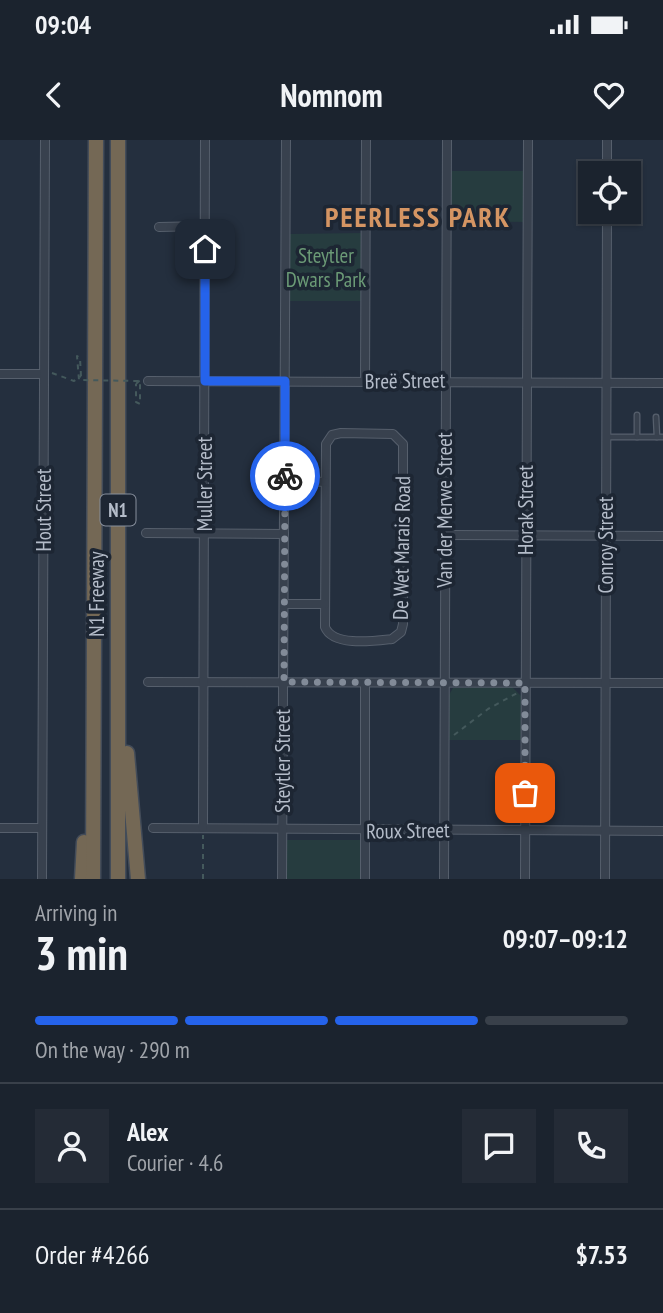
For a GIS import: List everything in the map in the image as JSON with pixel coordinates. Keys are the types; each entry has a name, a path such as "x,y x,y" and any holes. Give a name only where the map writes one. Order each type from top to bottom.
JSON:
{"highway":[{"name":"N1 Freeway","path":"93,879 96,140"},
{"name":"N1 Freeway","path":"118,140 118,879"},
{"path":"119,668 138,879"},
{"path":"82,879 88,704 92,686"}],"street":[{"name":"Hout Street","path":"42,879 45,140"},
{"name":"Muller Street","path":"204,828 205,140"},
{"name":"Steytler Street","path":"282,879 286,140"},
{"path":"366,140 366,382"},
{"name":"Van der Merwe Street","path":"444,879 447,140"},
{"name":"Horak Street","path":"525,879 528,140"},
{"path":"607,140 607,161"},
{"name":"Conroy Street","path":"605,879 607,224"},
{"path":"159,227 205,226"},
{"path":"0,374 44,374"},
{"name":"Breë Street","path":"148,381 663,383"},
{"name":"De Wet Marais Road","path":"393,433 401,440 401,632 395,638 335,639 325,627 325,482 326,444 332,435 393,433"},
{"path":"285,480 325,482"},
{"path":"146,533 284,534"},
{"path":"445,535 663,536"},
{"path":"284,604 325,604"},
{"path":"148,682 444,682 525,686 663,683"},
{"path":"365,683 365,879"},
{"path":"0,828 43,828"},
{"name":"Roux Street","path":"153,828 365,832 663,831"}],"lane":[{"path":"637,437 638,415"},
{"path":"606,437 660,437 656,417"}],"path":[{"path":"44,374 53,373 74,381 81,376 80,358 77,356 79,380 140,381 140,404 136,402 136,384"},
{"path":"444,742 488,709 525,686"},
{"path":"204,828 204,879"}],"green space":[{"path":"451,171 524,171 524,222 450,221"},
{"name":"Steytler Dwars Park","path":"363,233 363,301 289,301 289,234"},
{"path":"512,687 521,696 521,740 448,740 449,695 453,688"},
{"path":"287,840 362,840 362,879 286,879"}],"way so far":[{"path":"285,476 284,682 525,683 525,793"}],"district":[{"name":"PEERLESS PARK","path":"418,217"}],"route":[{"path":"205,249 205,381 285,381 285,476"}]}
